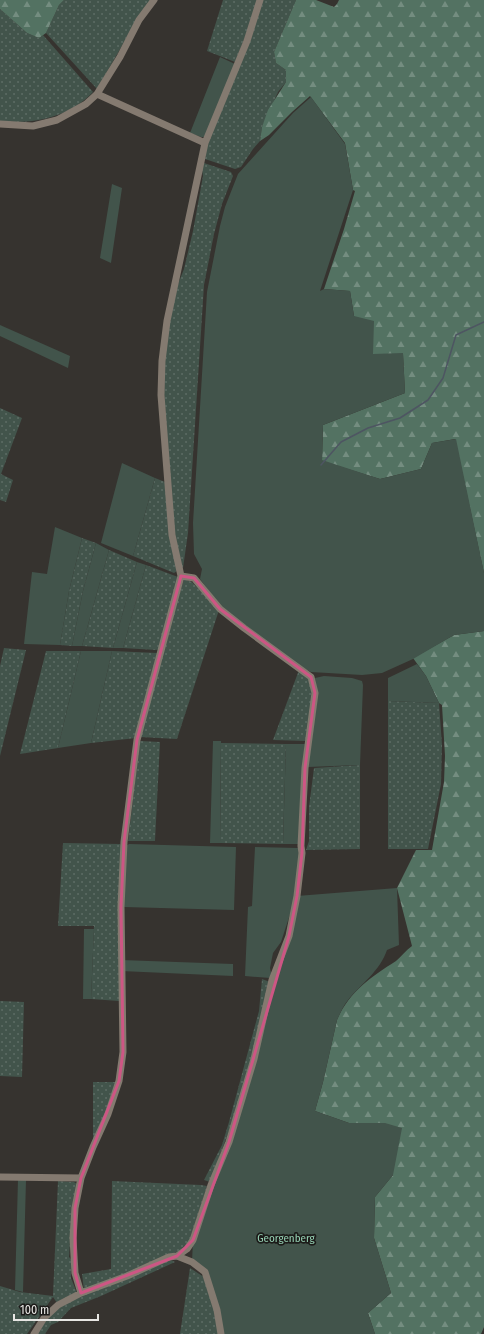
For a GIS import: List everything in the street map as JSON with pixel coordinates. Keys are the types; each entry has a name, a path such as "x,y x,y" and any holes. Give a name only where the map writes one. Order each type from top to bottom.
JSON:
{"street":[{"path":"0,124 33,126 57,120 86,104 98,94 120,57 139,20 154,0"},
{"path":"81,1293 75,1273 73,1238 75,1208 81,1178 108,1114 119,1081 123,1052 121,907 124,842 136,740 182,576 172,535 161,395 162,361 167,321 205,143 247,41 260,0"},
{"path":"98,94 205,143"},
{"path":"34,1334 44,1318 58,1305 81,1293 128,1276 169,1257 177,1256 187,1249 193,1240 211,1185 229,1142 254,1060 272,980 289,936 297,896 302,853 301,846 305,768 315,693 311,677 220,609 194,578 182,576"},
{"path":"0,1177 81,1178"},
{"path":"177,1256 192,1262 205,1272 217,1310 221,1334"}],"highlighted area":[{"path":"181,576 194,578 220,609 311,677 315,693 305,768 302,853 297,896 289,936 229,1142 193,1240 177,1256 81,1293 75,1273 75,1208 81,1178 119,1081 123,1052 121,907 124,842 137,740"}],"green space":[{"path":"0,0 64,0 59,5 46,33 39,38 27,33 0,9"},
{"path":"64,0 152,0 138,18 97,89 46,33 59,5"},
{"path":"223,0 258,0 254,15 235,62 207,51"},
{"path":"263,0 296,0 274,52 276,63 286,70 286,82 278,92 262,127 260,141 241,167 235,169 205,159 207,144"},
{"path":"296,0 316,0 334,7 339,0 484,0 484,573 455,439 432,443 421,469 380,479 322,461 323,425 405,393 403,354 373,355 354,316 350,291 324,289 355,191 353,190 345,143 310,96 269,135 260,141 262,127 268,110 286,82 286,70 276,63 274,52"},
{"path":"0,9 27,33 39,38 43,35 93,92 84,101 73,108 50,117 25,122 0,121"},
{"path":"220,57 235,64 205,137 201,137 190,133"},
{"path":"311,97 345,144 353,190 320,291 324,289 350,291 354,316 374,321 373,354 403,353 405,393 323,425 322,460 380,479 421,469 432,443 456,439 484,573 484,631 454,635 413,659 382,673 362,675 311,672 303,668 221,607 200,579 202,569 194,554 193,523 207,292 220,226 225,207 238,174 293,113"},
{"path":"204,163 231,172 233,176 222,204 214,234 204,285 188,533 183,568 181,570 174,534 164,393 165,360 169,324 178,284 184,269 193,231"},
{"path":"112,184 122,188 111,263 100,258"},
{"path":"0,325 70,356 68,368 0,336"},
{"path":"0,408 22,418 1,474 13,480 6,502 0,500"},
{"path":"122,463 155,478 133,556 101,543"},
{"path":"155,478 165,482 177,571 174,573 133,556"},
{"path":"55,527 82,538 69,591 60,645 24,644 32,572 47,574"},
{"path":"82,538 96,543 83,591 72,646 60,645 69,591"},
{"path":"96,543 109,550 82,646 72,646 83,591"},
{"path":"109,550 137,562 113,648 82,646"},
{"path":"137,562 146,565 123,648 113,648"},
{"path":"146,565 178,577 159,649 123,648"},
{"path":"184,579 192,582 219,610 177,739 140,737 162,651"},
{"path":"484,631 484,1327 481,1334 375,1334 368,1313 391,1293 374,1238 375,1197 393,1175 385,1123 349,1123 315,1111 337,1020 342,1010 354,993 370,979 396,961 412,946 397,888 416,850 432,850 444,782 445,756 442,705 439,703 426,676 413,658 454,635"},
{"path":"4,648 26,650 0,756 0,666"},
{"path":"46,651 81,651 58,748 20,754"},
{"path":"81,651 112,651 91,743 58,748"},
{"path":"112,651 157,653 136,738 91,743"},
{"path":"417,664 426,676 439,703 388,701 388,678"},
{"path":"299,670 309,677 314,694 306,741 273,740"},
{"path":"324,676 352,678 362,681 360,765 308,767 317,700 315,678"},
{"path":"388,701 439,703 442,745 441,784 428,849 388,849"},
{"path":"140,741 160,742 155,841 128,841"},
{"path":"213,741 221,741 220,843 210,843"},
{"path":"221,743 286,744 283,844 220,843"},
{"path":"286,744 305,744 300,844 283,844"},
{"path":"360,765 360,849 306,850 309,841 309,807 314,768"},
{"path":"63,843 120,844 122,846 119,1001 91,999 94,926 58,926"},
{"path":"129,844 236,847 234,910 124,907 126,846"},
{"path":"255,847 298,848 301,852 296,896 281,942 273,953 270,978 245,976 248,907 252,906"},
{"name":"Georgenberg","path":"397,888 399,945 387,950 384,958 375,971 348,1000 342,1010 337,1020 315,1111 349,1123 385,1123 402,1128 393,1175 375,1197 374,1238 391,1293 368,1313 375,1334 221,1334 205,1272 192,1262 193,1240 229,1142 297,896"},
{"path":"84,929 94,929 91,999 83,999"},
{"path":"121,960 233,964 233,976 121,971"},
{"path":"262,979 270,982 252,1060 236,1112 210,1182 204,1180 222,1145 229,1122 259,1011"},
{"path":"0,1001 24,1002 22,1077 0,1076"},
{"path":"93,1082 117,1082 113,1096 93,1141"},
{"path":"18,1179 26,1180 23,1292 15,1290"},
{"path":"58,1181 74,1182 77,1184 69,1257 72,1260 71,1278 77,1293 57,1303 53,1297 27,1334 0,1334 0,1286 20,1292 53,1296"},
{"path":"112,1181 207,1186 190,1241 179,1251 151,1262 124,1276 84,1290 82,1274 111,1269"},
{"path":"169,1259 175,1262 71,1308 58,1322 51,1325 45,1334 34,1334 58,1305"},
{"path":"190,1268 207,1279 220,1334 180,1334"}],"waterway":[{"path":"321,465 341,442 368,428 400,418 428,400 443,378 456,335 484,322"}]}
